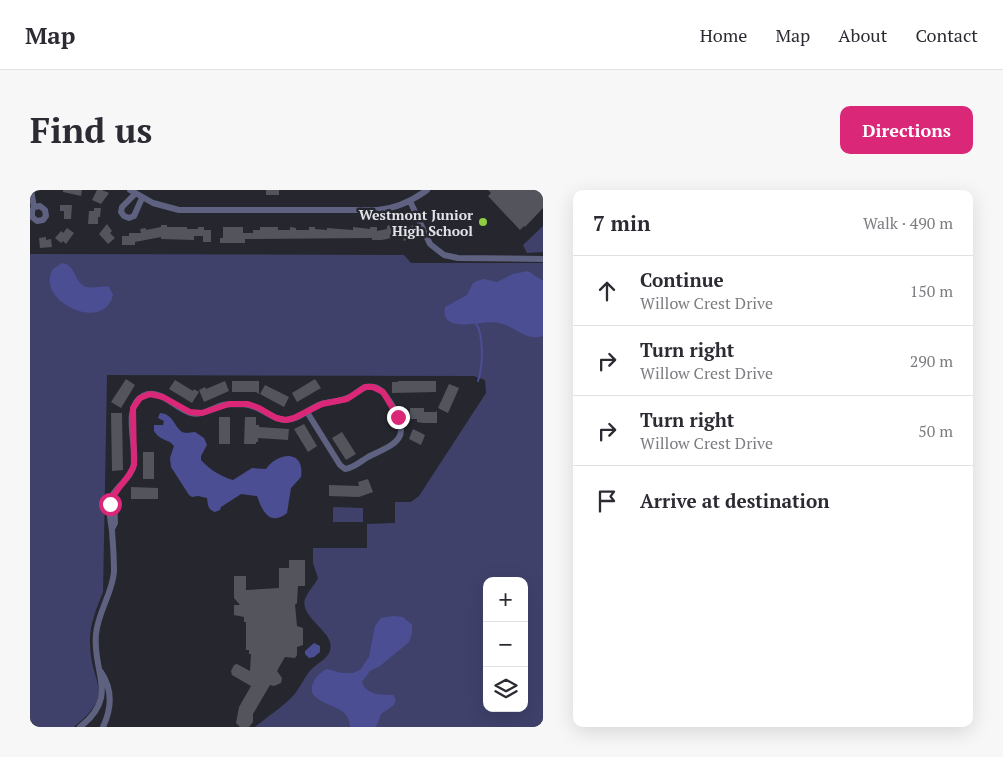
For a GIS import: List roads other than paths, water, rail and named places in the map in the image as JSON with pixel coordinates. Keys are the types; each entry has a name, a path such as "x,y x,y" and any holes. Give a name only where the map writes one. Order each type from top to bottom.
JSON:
{"street":[{"path":"31,190 34,208"},
{"path":"142,198 134,216 126,218 122,214 122,207 132,192 162,206 187,210 378,210 396,207 427,190"},
{"path":"410,201 430,244 444,255 458,258 543,259"},
{"path":"80,727 92,717 102,693 101,671 96,654 96,634 100,613 110,589 114,573 112,529 116,523 114,495 131,474 134,465 132,414 135,405 143,396 150,394 159,395 193,413 206,412 224,405 248,404 281,420 294,418 322,404 347,399 365,387 373,387 383,392 398,417 401,425 400,434 390,448 366,458 351,468 345,469 340,465 307,412"},
{"path":"101,671 107,681 110,696 109,711 103,727"}],"waterway":[{"path":"476,323 479,329 482,352 478,381"}],"place":[{"name":"Westmont Junior High School","path":"483,222"}]}
